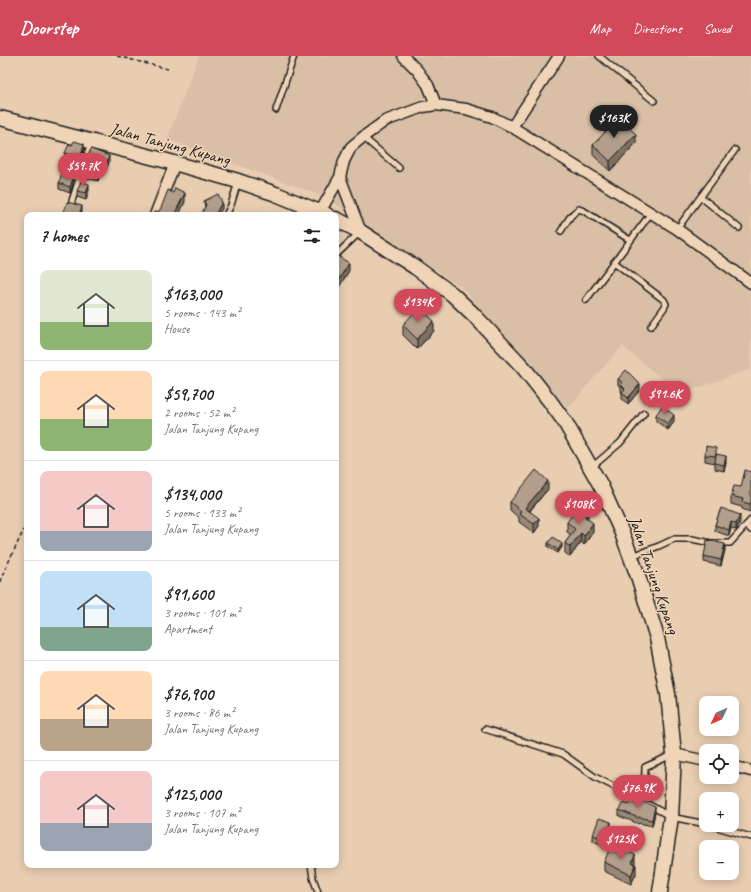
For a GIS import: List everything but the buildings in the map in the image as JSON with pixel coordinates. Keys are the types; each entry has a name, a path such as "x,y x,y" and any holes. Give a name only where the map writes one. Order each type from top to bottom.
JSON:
{"main road":[{"name":"Jalan Tanjung Kupang","path":"0,118 175,163 238,181 276,194 319,212"},
{"name":"Jalan Tanjung Kupang","path":"339,221 361,232 415,267 452,294 473,314 522,367 549,400 565,422 601,486 631,556 657,638 668,694 674,754 671,817 660,892"}],"street":[{"path":"403,56 417,70 428,85 436,105"},
{"path":"512,127 558,56"},
{"path":"325,212 351,147 362,137 385,121 423,108 436,105 466,109 492,116 512,127 677,229 751,283"},
{"path":"156,212 175,163"},
{"path":"340,177 361,232"},
{"path":"674,754 699,759"},
{"path":"739,767 751,770"}],"lane":[{"path":"276,110 294,56"},
{"path":"599,56 654,101"},
{"path":"362,137 399,168"},
{"path":"71,204 91,141"},
{"path":"677,229 735,150"},
{"path":"228,212 238,181"},
{"path":"701,197 739,228"},
{"path":"562,231 570,217 576,210 579,209 584,210 630,240"},
{"path":"586,300 651,213"},
{"path":"339,252 361,232"},
{"path":"614,262 664,300 666,304 664,308 650,326"},
{"path":"591,468 620,443 644,413"},
{"path":"631,556 674,539 692,538 711,543 730,543 751,520"},
{"path":"746,525 751,530"},
{"path":"485,729 563,754 595,777 671,817 699,823"},
{"path":"644,802 645,767 674,754"},
{"path":"736,832 751,836"},
{"path":"311,868 318,892"}],"path":[{"path":"117,56 168,69"},
{"path":"0,582 24,529"}],"shaded area":[{"path":"199,56 751,56 751,369 681,394 622,346 568,408 461,287 325,197 167,139"}]}
